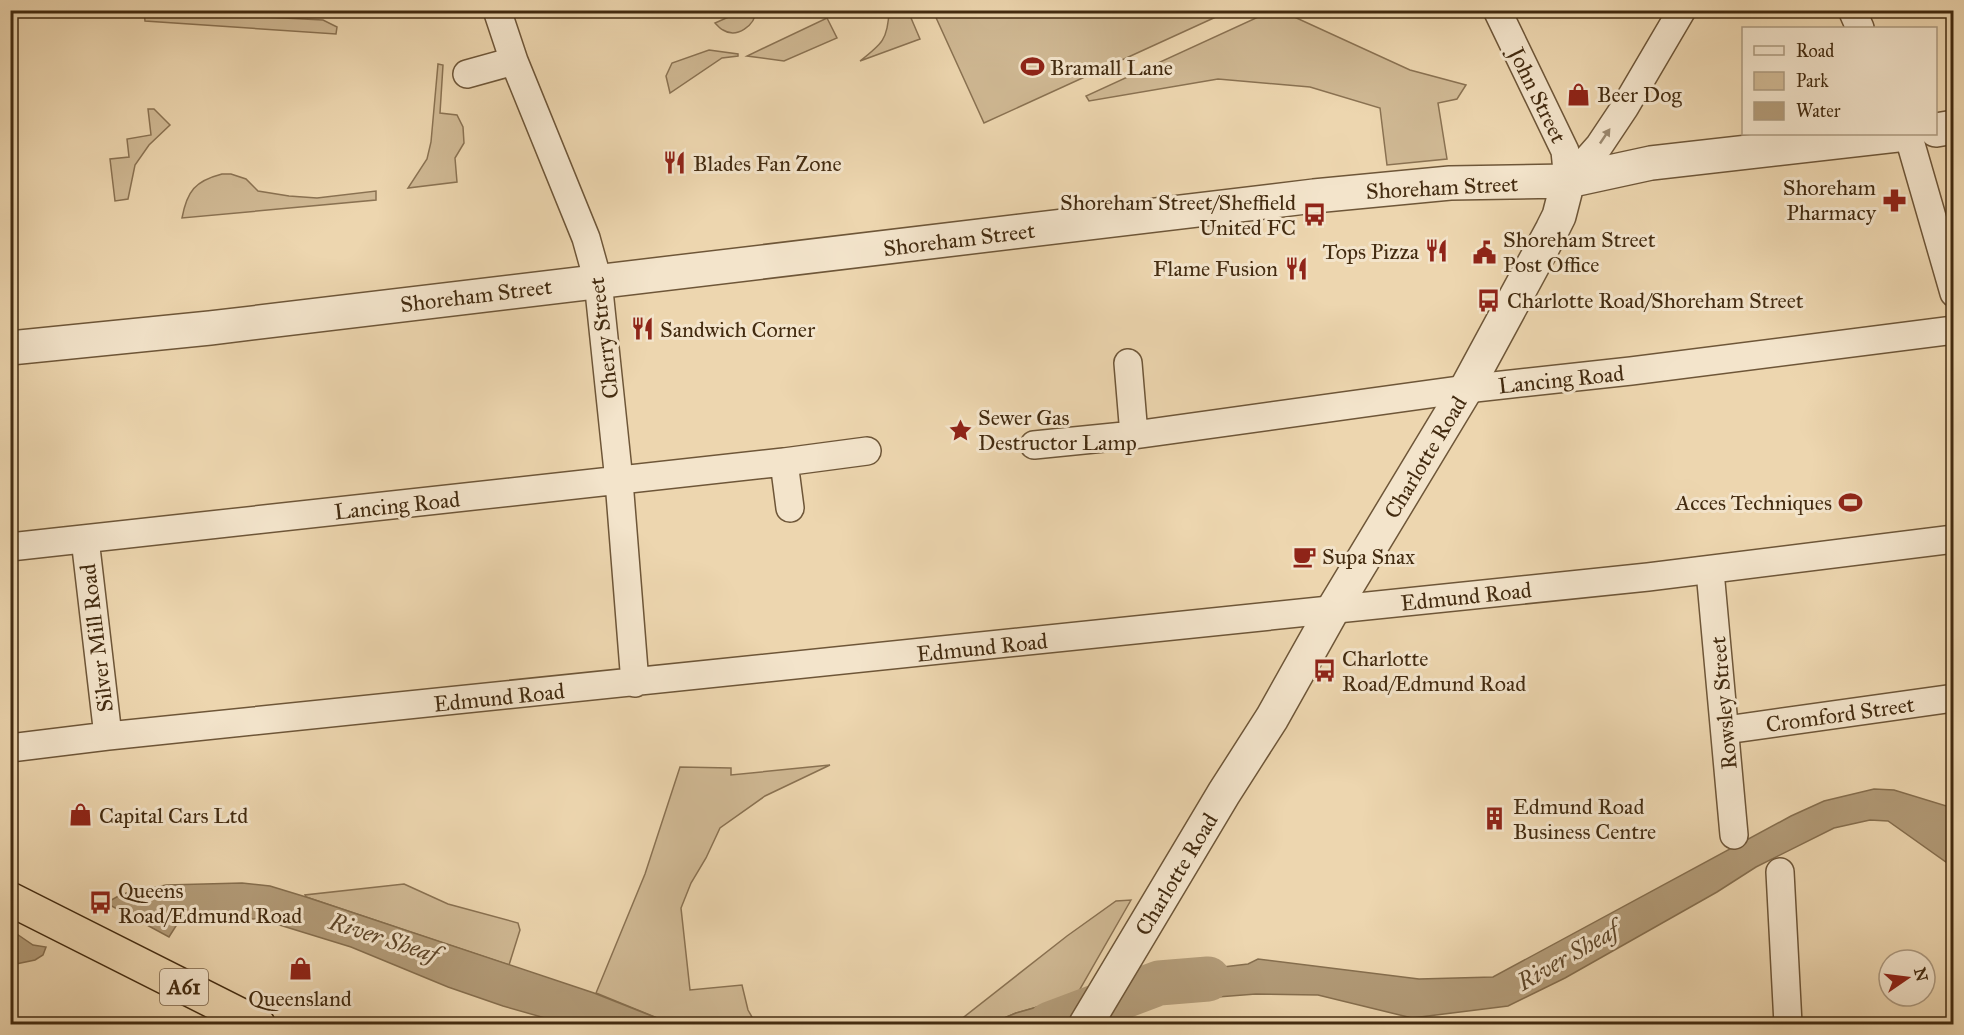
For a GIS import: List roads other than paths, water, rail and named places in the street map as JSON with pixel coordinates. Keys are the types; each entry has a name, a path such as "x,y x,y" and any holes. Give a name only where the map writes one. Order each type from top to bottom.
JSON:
{"highway":[{"name":"A61","path":"10,900 258,1024"}],"street":[{"name":"Cherry Street","path":"496,10 514,61 586,238 598,281 619,481 635,683"},
{"name":"John Street","path":"1497,10 1565,150 1568,181"},
{"name":"Charlotte Road","path":"1086,1024 1224,793 1272,718 1332,611 1466,389 1559,216 1568,181 1599,146 1682,10"},
{"path":"1852,10 1860,27"},
{"path":"467,74 514,61"},
{"path":"1937,129 1953,127"},
{"name":"Shoreham Street","path":"10,348 210,328 1314,196 1450,183 1568,181 1651,163 1898,135"},
{"path":"1907,135 1953,293"},
{"name":"Lancing Road","path":"1034,445 1134,435 1466,389 1630,371 1953,330"},
{"path":"1128,363 1134,435"},
{"name":"Lancing Road","path":"10,547 619,481 867,451"},
{"path":"784,462 790,508"},
{"name":"Silver Mill Road","path":"85,539 108,736"},
{"name":"Edmund Road","path":"10,748 1710,571 1953,539"},
{"name":"Rowsley Street","path":"1710,571 1734,835"},
{"name":"Cromford Street","path":"1726,730 1953,698"},
{"path":"1780,872 1788,1024"}],"water":[{"path":"1874,789 1894,790 1953,808 1953,867 1888,821 1870,820 1834,828 1756,867 1717,892 1565,978 1508,1006 1412,1018 1318,995 1256,994 1166,1001 1134,1006 1156,975 1248,964 1258,959 1419,979 1493,977 1791,816 1824,801"},
{"path":"242,883 270,886 306,897 594,993 672,1024 566,1024 503,1006 448,987 351,947 260,919 181,918 169,937 106,903 122,894 166,885"},
{"path":"11,930 33,945 46,947 43,955 35,960 11,965"},
{"path":"1076,996 1058,1024 990,1024 1016,1013"}],"waterway":[{"name":"River Sheaf","path":"1050,1024 1159,983 1208,979"}],"place":[{"name":"Bramall Lane","path":"1032,67"},
{"name":"Beer Dog","path":"1579,94"},
{"name":"Blades Fan Zone","path":"675,163"},
{"name":"Shoreham Pharmacy","path":"1894,200"},
{"name":"Shoreham Street/Sheffield United FC","path":"1314,215"},
{"name":"Tops Pizza","path":"1437,251"},
{"name":"Shoreham Street Post Office","path":"1485,252"},
{"name":"Flame Fusion","path":"1296,268"},
{"name":"Charlotte Road/Shoreham Street","path":"1489,300"},
{"name":"Sandwich Corner","path":"642,329"},
{"name":"Sewer Gas Destructor Lamp","path":"960,430"},
{"name":"Acces Techniques","path":"1850,502"},
{"name":"Supa Snax","path":"1304,556"},
{"name":"Charlotte Road/Edmund Road","path":"1324,671"},
{"name":"Capital Cars Ltd","path":"81,815"},
{"name":"Edmund Road Business Centre","path":"1495,819"},
{"name":"Queens Road/Edmund Road","path":"100,903"},
{"name":"Queensland","path":"300,969"}]}
